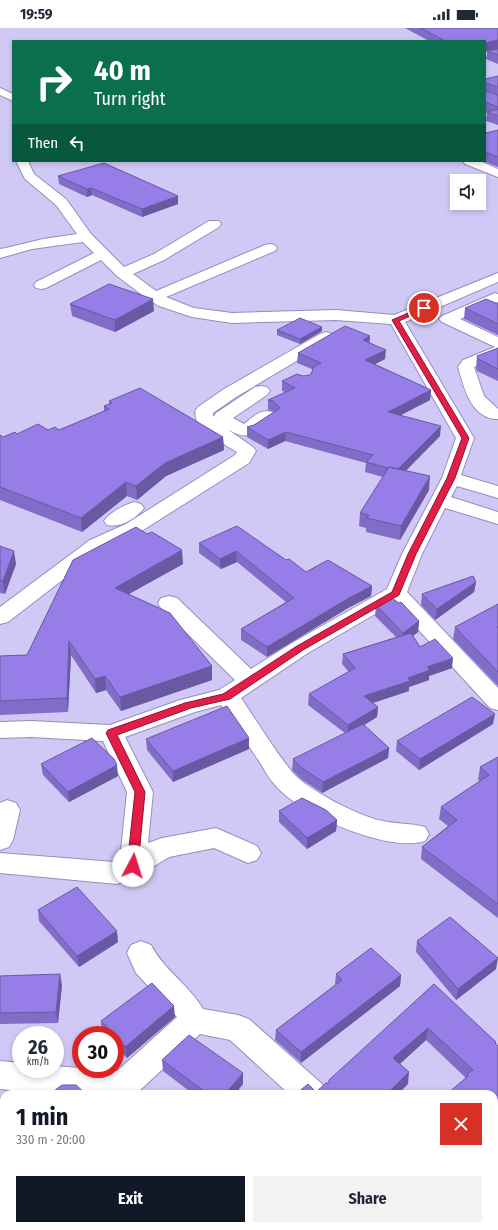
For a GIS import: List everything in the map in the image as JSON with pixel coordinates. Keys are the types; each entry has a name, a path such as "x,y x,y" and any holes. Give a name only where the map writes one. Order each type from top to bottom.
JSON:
{"street":[{"path":"486,55 498,53"},
{"path":"0,92 12,98"},
{"path":"22,162 29,176 61,202 86,237 122,273 164,303 192,312 232,318 336,315 396,320 498,277"},
{"path":"471,162 498,173"},
{"path":"122,273 159,257 214,224"},
{"path":"0,254 19,247 42,242 86,237"},
{"path":"154,297 270,248"},
{"path":"41,285 103,254"},
{"path":"474,288 497,298"},
{"path":"447,319 497,298"},
{"path":"424,308 498,343"},
{"path":"245,401 362,317"},
{"path":"0,730 31,729 111,733 188,706 226,696 300,648 396,593 412,554 451,478 465,438 408,354 396,320"},
{"path":"498,351 469,363 466,367 476,398 492,414 498,414"},
{"path":"0,617 96,544 133,528 242,459 247,451 223,435 205,420 204,411 245,401 288,374"},
{"path":"451,478 498,492"},
{"path":"460,506 475,485"},
{"path":"440,500 498,518"},
{"path":"92,533 134,508"},
{"path":"114,521 133,528"},
{"path":"396,593 498,702"},
{"path":"169,603 250,681"},
{"path":"226,696 286,780 311,800 355,822 383,830 416,834"},
{"path":"111,733 140,792 133,866"},
{"path":"0,840 6,810"},
{"path":"0,863 117,872 133,866 162,848 216,838 248,853"},
{"path":"141,953 146,964 186,1006 194,1020 238,1028 307,1090"},
{"path":"0,1074 121,1090 194,1020"}],"building":[{"path":"421,28 498,28 498,40 486,43 486,40 443,40"},
{"path":"498,49 498,55 487,51"},
{"path":"498,76 498,87 486,83 486,79"},
{"path":"486,91 498,95 498,107 486,102"},
{"path":"498,109 498,116 487,112"},
{"path":"498,130 498,157 486,152 486,133"},
{"path":"104,163 178,196 142,209 91,188 87,189 58,176"},
{"path":"109,284 153,299 115,320 70,304"},
{"path":"486,299 498,304 498,324 465,308"},
{"path":"300,318 322,327 300,339 277,330"},
{"path":"345,326 370,336 363,340 386,350 365,360 431,390 388,412 441,426 398,469 366,462 373,455 286,432 268,440 247,427 254,425 280,408 273,401 268,400 295,388 282,381 297,374 303,376 310,375 313,370 312,368 321,363 298,353"},
{"path":"498,348 498,369 478,359 477,356"},
{"path":"140,388 223,437 165,463 136,486 126,482 81,518 0,487 0,435 3,437 15,432 17,434 38,424 48,430 55,427 59,430 109,409 104,406 112,403 109,401"},
{"path":"389,467 430,476 401,526 367,518 369,515 360,513"},
{"path":"237,526 286,560 289,559 306,572 328,560 372,586 267,647 241,629 294,598 236,551 220,559 199,543"},
{"path":"136,527 147,534 152,532 182,550 115,588 170,613 212,666 120,697 105,676 95,679 69,641 67,698 0,701 0,656 27,655 73,560"},
{"path":"0,546 14,551 3,581 0,580"},
{"path":"473,576 476,582 437,609 422,594"},
{"path":"390,597 399,603 401,602 419,621 403,633 376,605"},
{"path":"498,604 497,627 498,672 455,627"},
{"path":"411,633 420,647 435,639 453,658 427,667 430,670 408,678 410,681 364,696 378,707 348,725 309,694 355,668 343,654"},
{"path":"472,697 495,714 420,759 397,741"},
{"path":"227,706 249,738 173,771 146,739"},
{"path":"363,724 389,748 323,782 302,768 293,759"},
{"path":"92,738 114,759 117,765 68,792 41,764"},
{"path":"498,757 498,904 422,847 457,820 441,807 489,775 480,767"},
{"path":"302,798 326,810 337,820 307,838 279,811"},
{"path":"77,887 117,931 77,956 38,910"},
{"path":"450,917 498,958 458,989 417,941"},
{"path":"371,948 401,975 301,1052 276,1030 342,980 336,974"},
{"path":"60,974 56,1012 0,1013 0,976"},
{"path":"152,983 174,1006 125,1047 124,1026 106,1026 101,1021"},
{"path":"434,984 496,1042 495,1043 498,1046 498,1090 452,1090 473,1070 428,1028 393,1058 409,1072 391,1090 318,1090 326,1083 329,1083 329,1080"},
{"path":"189,1035 243,1073 228,1090 203,1090 162,1060"},
{"path":"308,1084 314,1090 301,1090"},
{"path":"62,1085 76,1085 82,1090 55,1090"}],"route":[{"path":"133,866 140,792 111,733 133,724 188,706 226,696 300,648 396,593 412,554 451,478 465,438 396,320 424,308"}]}
